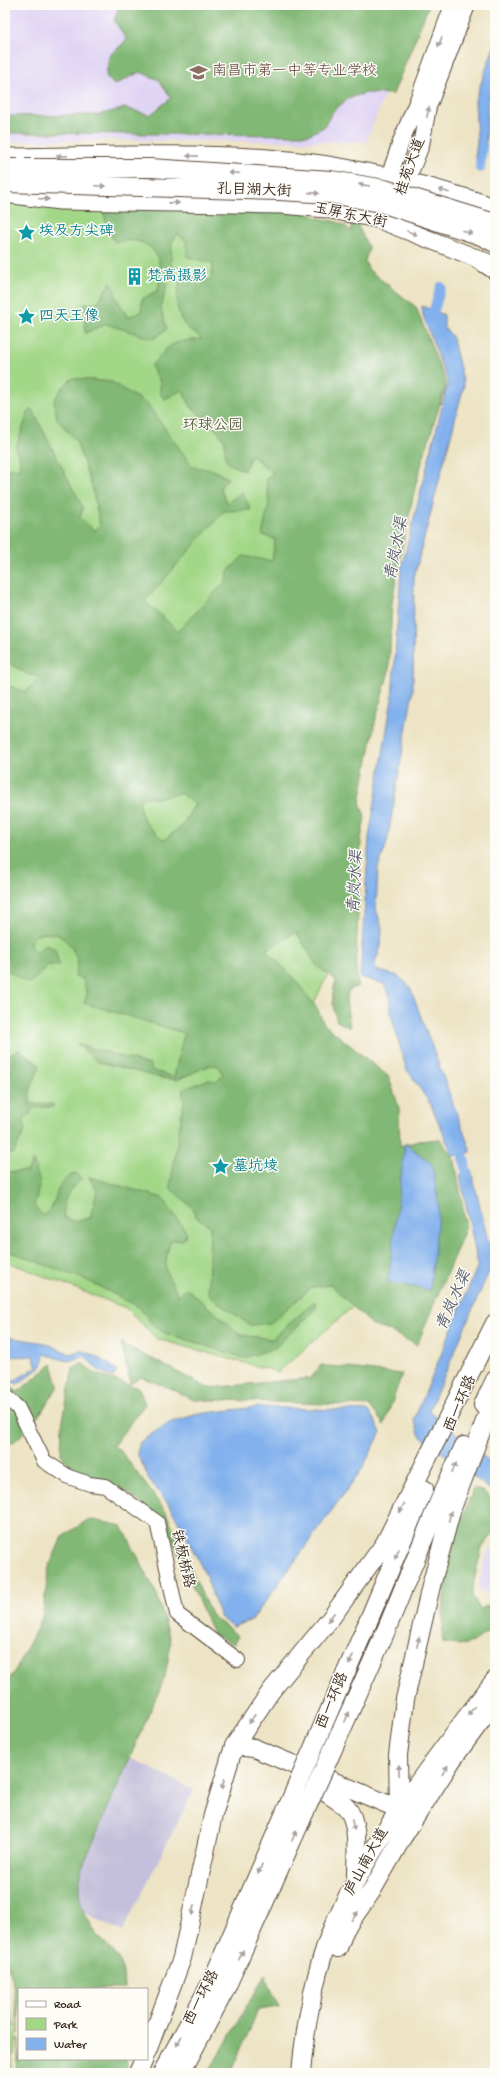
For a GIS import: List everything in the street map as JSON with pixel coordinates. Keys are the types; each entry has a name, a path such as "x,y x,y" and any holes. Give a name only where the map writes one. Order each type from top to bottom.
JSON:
{"highway":[{"name":"孔目湖大街","path":"5,168 151,168 331,180 384,189 495,223"},
{"name":"孔目湖大街","path":"5,184 279,191 330,194 380,203 481,236 495,243"},
{"path":"476,258 495,270"},
{"path":"148,2048 182,1958 213,1815 234,1746 271,1691 331,1618 385,1543 495,1324"},
{"name":"西一环路","path":"181,2073 367,1624 495,1324"},
{"name":"西一环路","path":"162,2073 218,1986 385,1633 441,1497 495,1380"},
{"path":"402,1838 395,1814 398,1755 405,1699 431,1586 452,1508 495,1395"},
{"name":"庐山南大道","path":"301,2073 312,2000 324,1953 336,1921 356,1881 395,1814 495,1680"},
{"name":"庐山南大道","path":"311,2073 317,2029 328,1974 345,1929 371,1892 402,1838 415,1820 452,1760 495,1702"},
{"path":"234,1746 249,1757 318,1788 346,1808 353,1821 357,1843 356,1881"},
{"path":"234,1746 254,1748 395,1814"},
{"path":"318,1788 334,1791 415,1820"},
{"path":"138,2073 144,2060"}],"main road":[{"name":"桂苑大道","path":"377,219 389,175 453,5"},
{"name":"桂苑大道","path":"377,219 398,204 421,145 428,107 467,5"},
{"path":"5,157 151,155 268,158 389,175 495,207"},
{"name":"玉屏东大街","path":"5,194 60,201 282,205 326,209 377,219 495,266"}],"street":[{"name":"铁板桥路","path":"5,1396 18,1408 44,1461 69,1477 90,1484 105,1486 157,1522 177,1614 238,1660"}],"shaded area":[{"name":"南昌市第一中等专业学校","path":"5,5 421,5 366,142 89,140 5,142"},
{"path":"495,1544 495,1600 478,1588 486,1554"},
{"path":"127,1756 194,1790 122,1932 59,1899"}],"green space":[{"name":"南昌市第一中等专业学校","path":"120,5 429,5 393,94 366,93 349,98 333,111 324,127 308,135 5,133 5,116 98,115 125,108 150,115 171,98 159,80 140,72 114,85 106,76 109,56 127,40 114,20"},
{"name":"环球公园","path":"5,201 277,216 367,286 418,319 446,388 413,479 346,849 355,920 304,1023 372,1290 278,1372 157,1339 126,1308 5,1261"},
{"name":"环球公园","path":"101,203 307,212 318,218 340,223 352,232 351,224 354,217 369,249 365,261 369,270 416,307 446,383 416,483 401,553 392,603 389,671 376,718 360,802 365,817 361,839 356,964 358,986 349,990 346,1000 350,1028 337,1021 335,1016 333,991 336,980 317,966 296,932 266,950 290,974 317,1008 324,1024 389,1077 399,1108 400,1146 419,1141 440,1139 455,1161 466,1227 417,1345 387,1330 373,1326 331,1285 312,1287 269,1324 250,1325 212,1298 208,1291 210,1226 195,1216 193,1208 170,1188 184,1100 182,1090 207,1080 217,1081 223,1075 219,1066 210,1065 177,1080 162,1078 98,1062 77,1044 150,1065 153,1071 174,1077 184,1033 84,1003 87,994 83,979 75,977 78,961 71,946 56,934 45,933 34,936 30,945 35,952 46,945 55,949 59,965 48,966 29,984 5,969 5,684 25,692 41,677 29,675 5,661 5,477 8,469 20,468 19,455 15,450 28,413 32,409 83,508 80,518 95,531 100,525 92,487 76,441 57,419 54,400 62,388 72,378 112,382 148,405 193,467 213,470 228,478 220,488 227,503 242,492 251,510 224,511 145,601 178,631 225,582 228,571 243,556 272,561 275,539 262,535 269,503 266,479 273,473 251,455 244,471 228,463 225,457 225,441 215,428 191,407 182,390 165,399 160,394 160,382 151,366 167,348 172,345 183,341 202,339 191,331 181,319 177,306 178,293 182,274 211,280 213,263 187,257 186,241 178,234 172,242 171,266 161,309 167,329 153,339 106,324 85,333 85,303 96,304 111,282 119,303 128,317 141,312 142,299 158,290 160,265 156,254 147,245 141,242 115,242 109,233","holes":["180,793 195,804 182,826 164,840 147,824 142,814 139,801 144,797 157,798"]},
{"path":"19,1050 40,1065 30,1091 30,1104 53,1104 53,1107 33,1108 30,1114 24,1118 25,1130 14,1153 5,1154 5,1081 9,1077 12,1065 5,1063 5,1057"},
{"path":"33,1160 40,1183 34,1206 43,1216 53,1205 62,1182 76,1173 81,1179 67,1196 64,1205 64,1217 74,1221 90,1218 97,1191 89,1177 163,1198 187,1233 183,1240 171,1240 166,1258 168,1276 178,1296 186,1288 241,1335 272,1339 315,1301 316,1308 275,1348 244,1358 165,1333 155,1328 139,1307 86,1280 5,1250 5,1172 28,1171"},
{"path":"121,1343 208,1388 311,1378 321,1365 402,1374 384,1425 370,1406 194,1400 170,1388 140,1377 131,1384"},
{"path":"82,1363 94,1373 139,1388 145,1404 113,1446 120,1450 166,1512 211,1615 238,1636 234,1644 213,1634 165,1522 121,1488 73,1470 61,1454 62,1425 73,1368"},
{"path":"52,1364 58,1386 35,1420 21,1435 5,1448 5,1382 18,1392"},
{"path":"474,1488 484,1492 495,1502 495,1531 482,1548 474,1580 472,1596 480,1609 491,1604 492,1628 470,1643 459,1645 443,1643 442,1634 444,1601 448,1567 456,1536"},
{"path":"89,1519 122,1526 157,1595 171,1643 165,1677 80,1872 80,1905 96,1934 118,1957 123,1973 124,1988 18,1988 18,2026 12,1978 5,1958 5,1686 17,1667 42,1618 49,1567 62,1537"},
{"path":"265,1975 279,2007 258,2010 231,2073 208,2073"},
{"path":"5,1986 17,2036 11,2073 5,2073"},
{"path":"18,2056 18,2060 126,2060 128,2073 17,2073"}],"water":[{"path":"495,44 495,83 488,102 485,160 475,158 477,142 475,100"},
{"path":"422,306 444,315 444,328 452,336 464,385 414,577 413,690 387,843 378,868 376,909 382,927 381,946 374,966 376,970 398,976 410,987 471,1152 453,1156 431,1105 406,1068 391,1014 389,994 384,984 360,977 369,837 392,699 401,569 448,383 423,315"},
{"path":"405,1143 432,1164 439,1207 430,1290 388,1282"},
{"path":"471,1169 493,1262 429,1411 495,1466 495,1493 420,1436 414,1420 478,1265 460,1175"},
{"path":"5,1334 7,1337 45,1343 70,1354 83,1350 109,1364 117,1371 113,1377 98,1370 85,1356 68,1361 44,1354 42,1366 18,1384 12,1382 37,1367 33,1356 5,1357"},
{"path":"256,1407 369,1411 381,1432 362,1469 252,1620 233,1627 220,1617 206,1576 187,1538 169,1505 149,1479 137,1453 140,1442 168,1423 198,1414"}],"waterway":[{"name":"青岚水渠","path":"480,168 482,146"},
{"name":"青岚水渠","path":"430,323 441,287"},
{"name":"青岚水渠","path":"461,1142 469,1185"}],"place":[{"name":"南昌市第一中等专业学校","path":"199,72"},
{"name":"埃及方尖碑","path":"26,232"},
{"name":"梵高摄影","path":"134,277"},
{"name":"四天王像","path":"26,317"},
{"name":"墓坑堎","path":"220,1167"}]}
